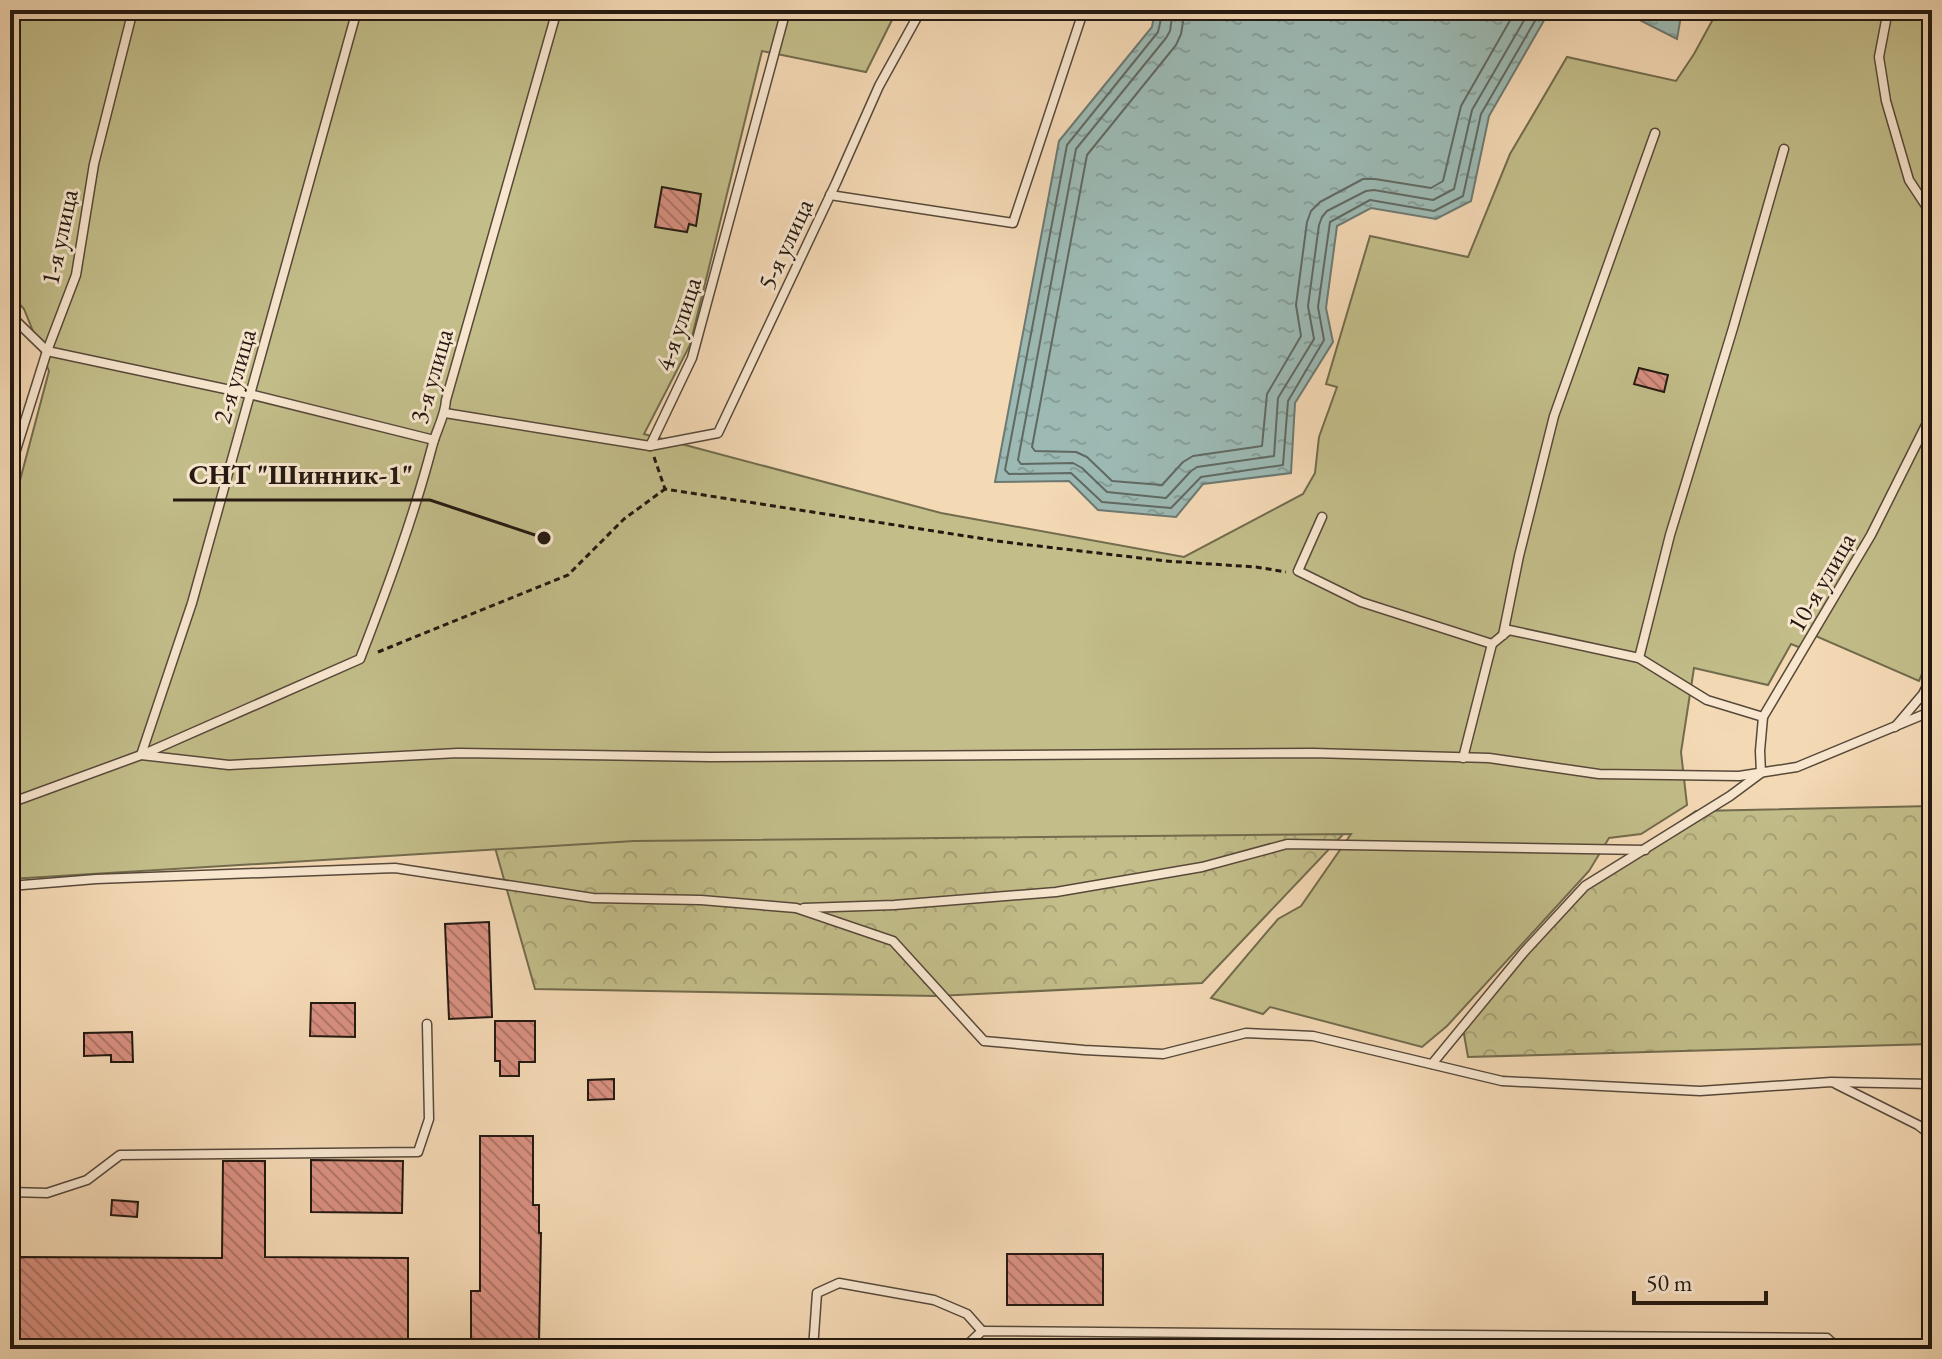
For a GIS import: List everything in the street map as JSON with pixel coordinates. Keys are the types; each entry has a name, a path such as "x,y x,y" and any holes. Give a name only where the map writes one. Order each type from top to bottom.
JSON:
{"lane":[{"name":"1-я улица","path":"10,469 47,351 76,275 94,164 133,10"},
{"name":"2-я улица","path":"141,755 192,603 357,10"},
{"name":"3-я улица","path":"360,659 417,502 445,413 450,384 557,10"},
{"name":"4-я улица","path":"650,446 692,358 786,10"},
{"name":"5-я улица","path":"650,446 718,433 879,86 921,10"},
{"path":"1888,10 1879,57 1886,101 1909,180 1932,215"},
{"path":"830,195 1013,223 1081,11"},
{"path":"1502,635 1554,416 1655,133"},
{"path":"1639,658 1670,535 1784,149"},
{"path":"10,315 47,351 249,394 434,440"},
{"path":"445,413 650,446"},
{"name":"10-я улица","path":"1761,773 1763,717 1871,535 1932,413"},
{"path":"1322,517 1298,571 1361,602 1492,644"},
{"path":"1463,758 1492,644 1509,630 1639,658 1707,700 1763,717"},
{"path":"10,803 141,755 360,659"},
{"path":"1894,728 1923,694 1932,676"},
{"path":"141,755 229,765 458,753 710,757 1313,753 1489,758 1599,774 1739,776 1797,767 1932,711"},
{"path":"1432,1064 1524,952 1585,886 1730,796 1761,773"},
{"path":"10,886 96,879 395,868 593,898 701,900 796,908 894,905 1056,892 1202,867 1287,844 1645,850"},
{"path":"796,908 893,941 984,1041 1163,1054 1246,1033 1313,1036 1502,1081 1700,1091 1831,1082 1932,1084"},
{"path":"10,1192 47,1193 87,1180 120,1155 418,1152 429,1119 427,1024"},
{"path":"1831,1082 1918,1125 1932,1136"},
{"path":"813,1349 817,1293 839,1283 934,1300 967,1314 982,1331"},
{"path":"963,1349 982,1331 1827,1338 1839,1349"}],"path":[{"path":"650,446 665,489"},
{"path":"360,659 568,575 624,519 665,489 1004,542 1166,561 1256,567 1306,575"}],"green space":[{"path":"10,10 897,10 866,72 762,51 690,345 644,434 941,513 1184,557 1303,494 1315,473 1319,437 1337,387 1326,384 1370,236 1468,257 1510,154 1567,57 1676,81 1718,10 1932,10 1932,650 1919,681 1809,633 1801,648 1791,644 1768,685 1694,668 1681,752 1687,805 1641,834 1609,838 1589,871 1447,1026 1422,1047 1270,1007 1263,1014 1211,998 1278,919 1301,906 1351,834 634,841 10,879 10,518 49,371 24,309 10,293"},
{"path":"1932,806 1932,1044 1468,1057 1462,1023 1592,883 1696,811"},
{"path":"1351,826 1202,983 937,996 535,989 492,837"}],"water":[{"path":"1155,10 1603,10 1546,17 1489,116 1471,201 1436,219 1371,208 1337,226 1326,308 1333,342 1295,403 1291,473 1203,484 1176,517 1098,510 1069,481 995,482 1059,141 1152,27"},
{"path":"1620,10 1682,10 1677,39"}],"building":[{"path":"662,187 701,194 696,226 689,224 687,232 655,227"},
{"path":"1639,368 1668,375 1664,392 1634,384"},
{"path":"489,922 492,1017 449,1019 445,924"},
{"path":"311,1003 355,1003 355,1037 310,1036"},
{"path":"495,1021 535,1021 535,1062 519,1062 519,1076 500,1076 500,1061 495,1061"},
{"path":"132,1032 133,1062 111,1062 111,1055 84,1056 84,1033"},
{"path":"614,1079 614,1099 588,1100 588,1080"},
{"path":"480,1136 533,1136 533,1205 539,1205 541,1233 539,1342 533,1342 533,1349 471,1349 471,1291 480,1291"},
{"path":"311,1160 403,1161 402,1213 311,1212"},
{"path":"223,1161 265,1161 265,1257 408,1258 408,1349 20,1349 20,1257 222,1258"},
{"path":"112,1200 138,1202 137,1217 111,1215"},
{"path":"1007,1254 1103,1254 1103,1305 1007,1305"}],"place":[{"name":"СНТ \"Шинник-1\"","path":"544,538"}]}
